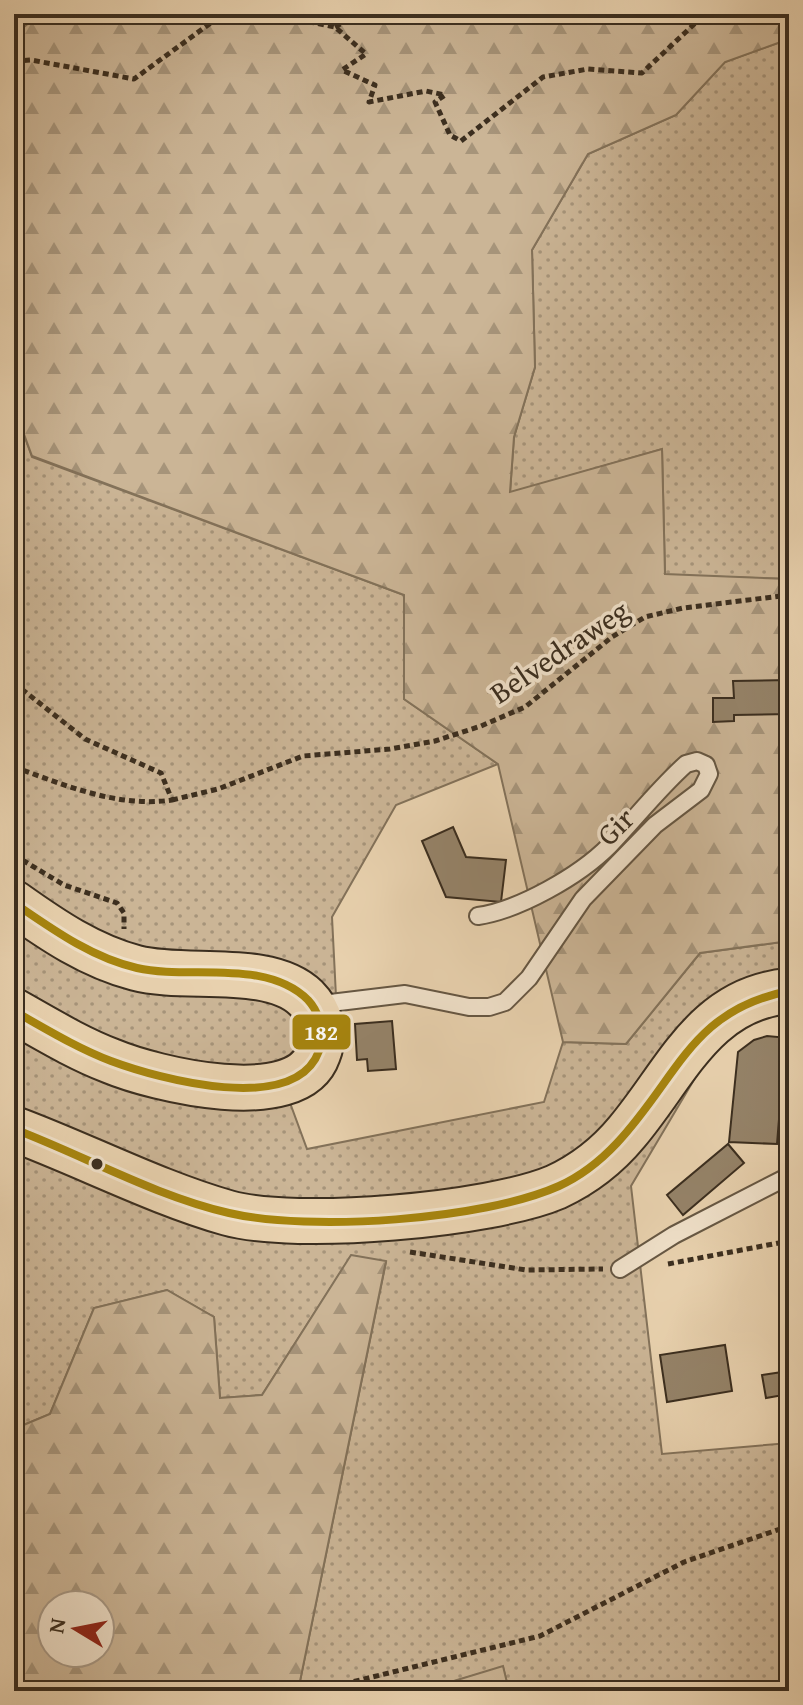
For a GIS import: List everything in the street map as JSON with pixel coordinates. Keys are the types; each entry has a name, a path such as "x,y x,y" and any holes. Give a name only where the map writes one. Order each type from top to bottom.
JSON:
{"main road":[{"path":"14,903 62,937 114,962 176,975 268,979 284,983 312,1005 322,1036 312,1066 286,1083 255,1087 180,1080 134,1069 91,1052 14,1011"},
{"path":"14,1129 188,1200 257,1219 289,1223 490,1204 537,1194 585,1171 625,1135 710,1025 737,1004 789,991"}],"lane":[{"name":"Gir","path":"312,1005 405,994 469,1007 489,1007 505,1002 529,978 583,899 647,832 705,785 709,774 706,765 697,761 686,764 607,848 582,868 517,905 478,916"},
{"path":"620,1269 674,1235 789,1176"}],"path":[{"path":"14,61 31,60 134,79 223,14"},
{"path":"269,14 335,27 366,54 342,70 375,85 369,102 426,91 445,95 435,102 450,135 461,141 543,77 588,69 642,73 705,14"},
{"path":"335,27 359,14"},
{"name":"Belvedraweg","path":"14,767 129,802 172,800 218,789 303,756 390,749 435,741 481,726 525,707 612,637 645,617 683,608 789,595"},
{"path":"14,683 85,739 161,773 172,800"},
{"path":"14,855 53,880 111,900 121,907 124,930 114,962"},
{"path":"406,1252 526,1270 620,1269 699,1261 789,1241"},
{"path":"315,1691 540,1636 684,1562 789,1526"}],"green space":[{"path":"40,14 789,14 789,39 725,62 676,115 588,154 532,250 535,367 514,437 510,492 662,449 665,574 789,579 789,941 700,953 626,1044 563,1042 498,764 404,699 404,595 32,456 14,407 14,35"},
{"path":"789,39 789,579 665,575 662,449 510,493 514,437 535,367 532,250 588,154 676,115 725,62"},
{"path":"14,407 32,457 404,595 404,699 498,764 396,805 332,917 339,1056 289,1100 307,1149 544,1102 563,1042 626,1044 700,953 789,941 789,1001 730,1019 631,1186 662,1454 789,1443 789,1691 509,1691 503,1667 421,1691 298,1691 386,1262 351,1256 262,1395 220,1398 214,1317 167,1290 94,1308 50,1414 14,1429"},
{"path":"351,1255 386,1261 298,1691 14,1691 14,1429 50,1414 94,1308 167,1290 214,1317 220,1398 262,1395"},
{"path":"503,1666 509,1691 421,1691"}],"building":[{"path":"789,680 789,714 734,715 734,721 713,722 713,698 734,698 733,681"},
{"path":"453,827 466,857 506,860 501,902 446,897 422,841"},
{"path":"392,1021 396,1069 368,1071 367,1059 357,1060 355,1024"},
{"path":"789,1028 789,1099 780,1107 777,1144 729,1142 738,1052 754,1040 767,1036 788,1038"},
{"path":"728,1144 744,1163 683,1215 667,1195"},
{"path":"725,1345 732,1391 667,1402 660,1355"},
{"path":"789,1371 789,1394 766,1398 762,1375"}],"transit line":[{"name":"182","path":"14,903 73,942 120,963 158,971 249,975 291,987 316,1011 322,1038 319,1051 305,1071 283,1083 224,1087 160,1076 111,1061 14,1011"},
{"name":"182","path":"14,1129 201,1206 263,1219 349,1222 487,1207 559,1186 583,1172 617,1143 708,1030 729,1014 756,1000 789,991"}]}
